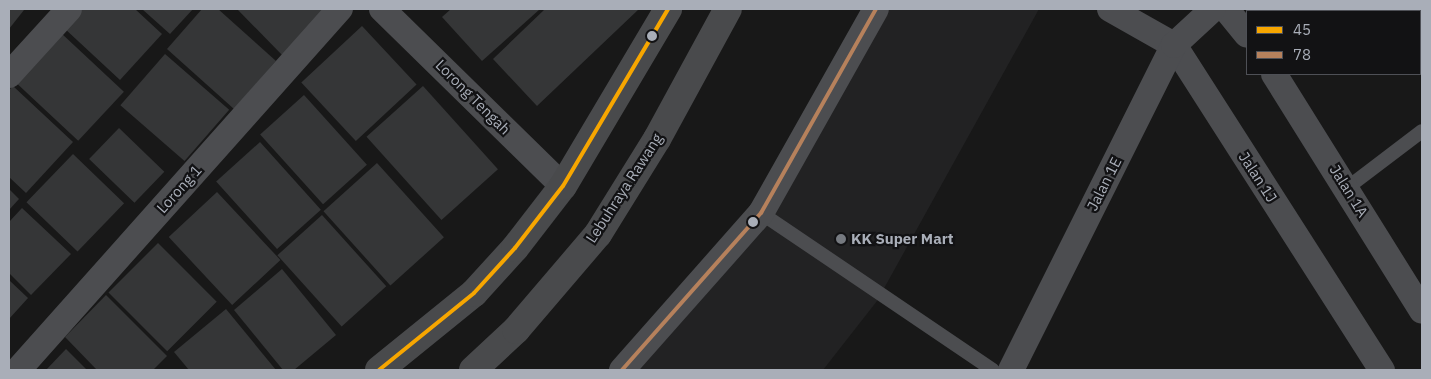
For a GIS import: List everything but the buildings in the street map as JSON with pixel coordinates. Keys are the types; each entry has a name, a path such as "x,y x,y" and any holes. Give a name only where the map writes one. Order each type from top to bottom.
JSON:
{"main road":[{"path":"379,370 474,292 515,248 563,186 668,9"},
{"name":"Lebuhraya Rawang","path":"473,370 516,330 598,234 657,139 728,9"}],"street":[{"path":"9,75 69,9"},
{"name":"Lorong 1","path":"18,370 340,9"},
{"name":"Lorong Tengah","path":"382,9 563,186"},
{"path":"622,370 761,213 876,9"},
{"name":"Jalan 1J","path":"1110,9 1174,45 1382,370"},
{"name":"Jalan 1E","path":"1011,370 1174,45 1213,9"},
{"path":"1226,9 1246,34"},
{"name":"Jalan 1A","path":"1275,75 1422,310"}],"lane":[{"path":"1347,188 1422,131"},
{"path":"761,213 993,370"}],"shaded area":[{"path":"888,9 1039,9 877,301 823,370 638,370"}],"transit line":[{"name":"45","path":"379,370 474,293 515,248 563,186 668,9"},
{"name":"78","path":"622,370 761,213 876,9"}],"place":[{"name":"KK Super Mart","path":"841,239"}]}
